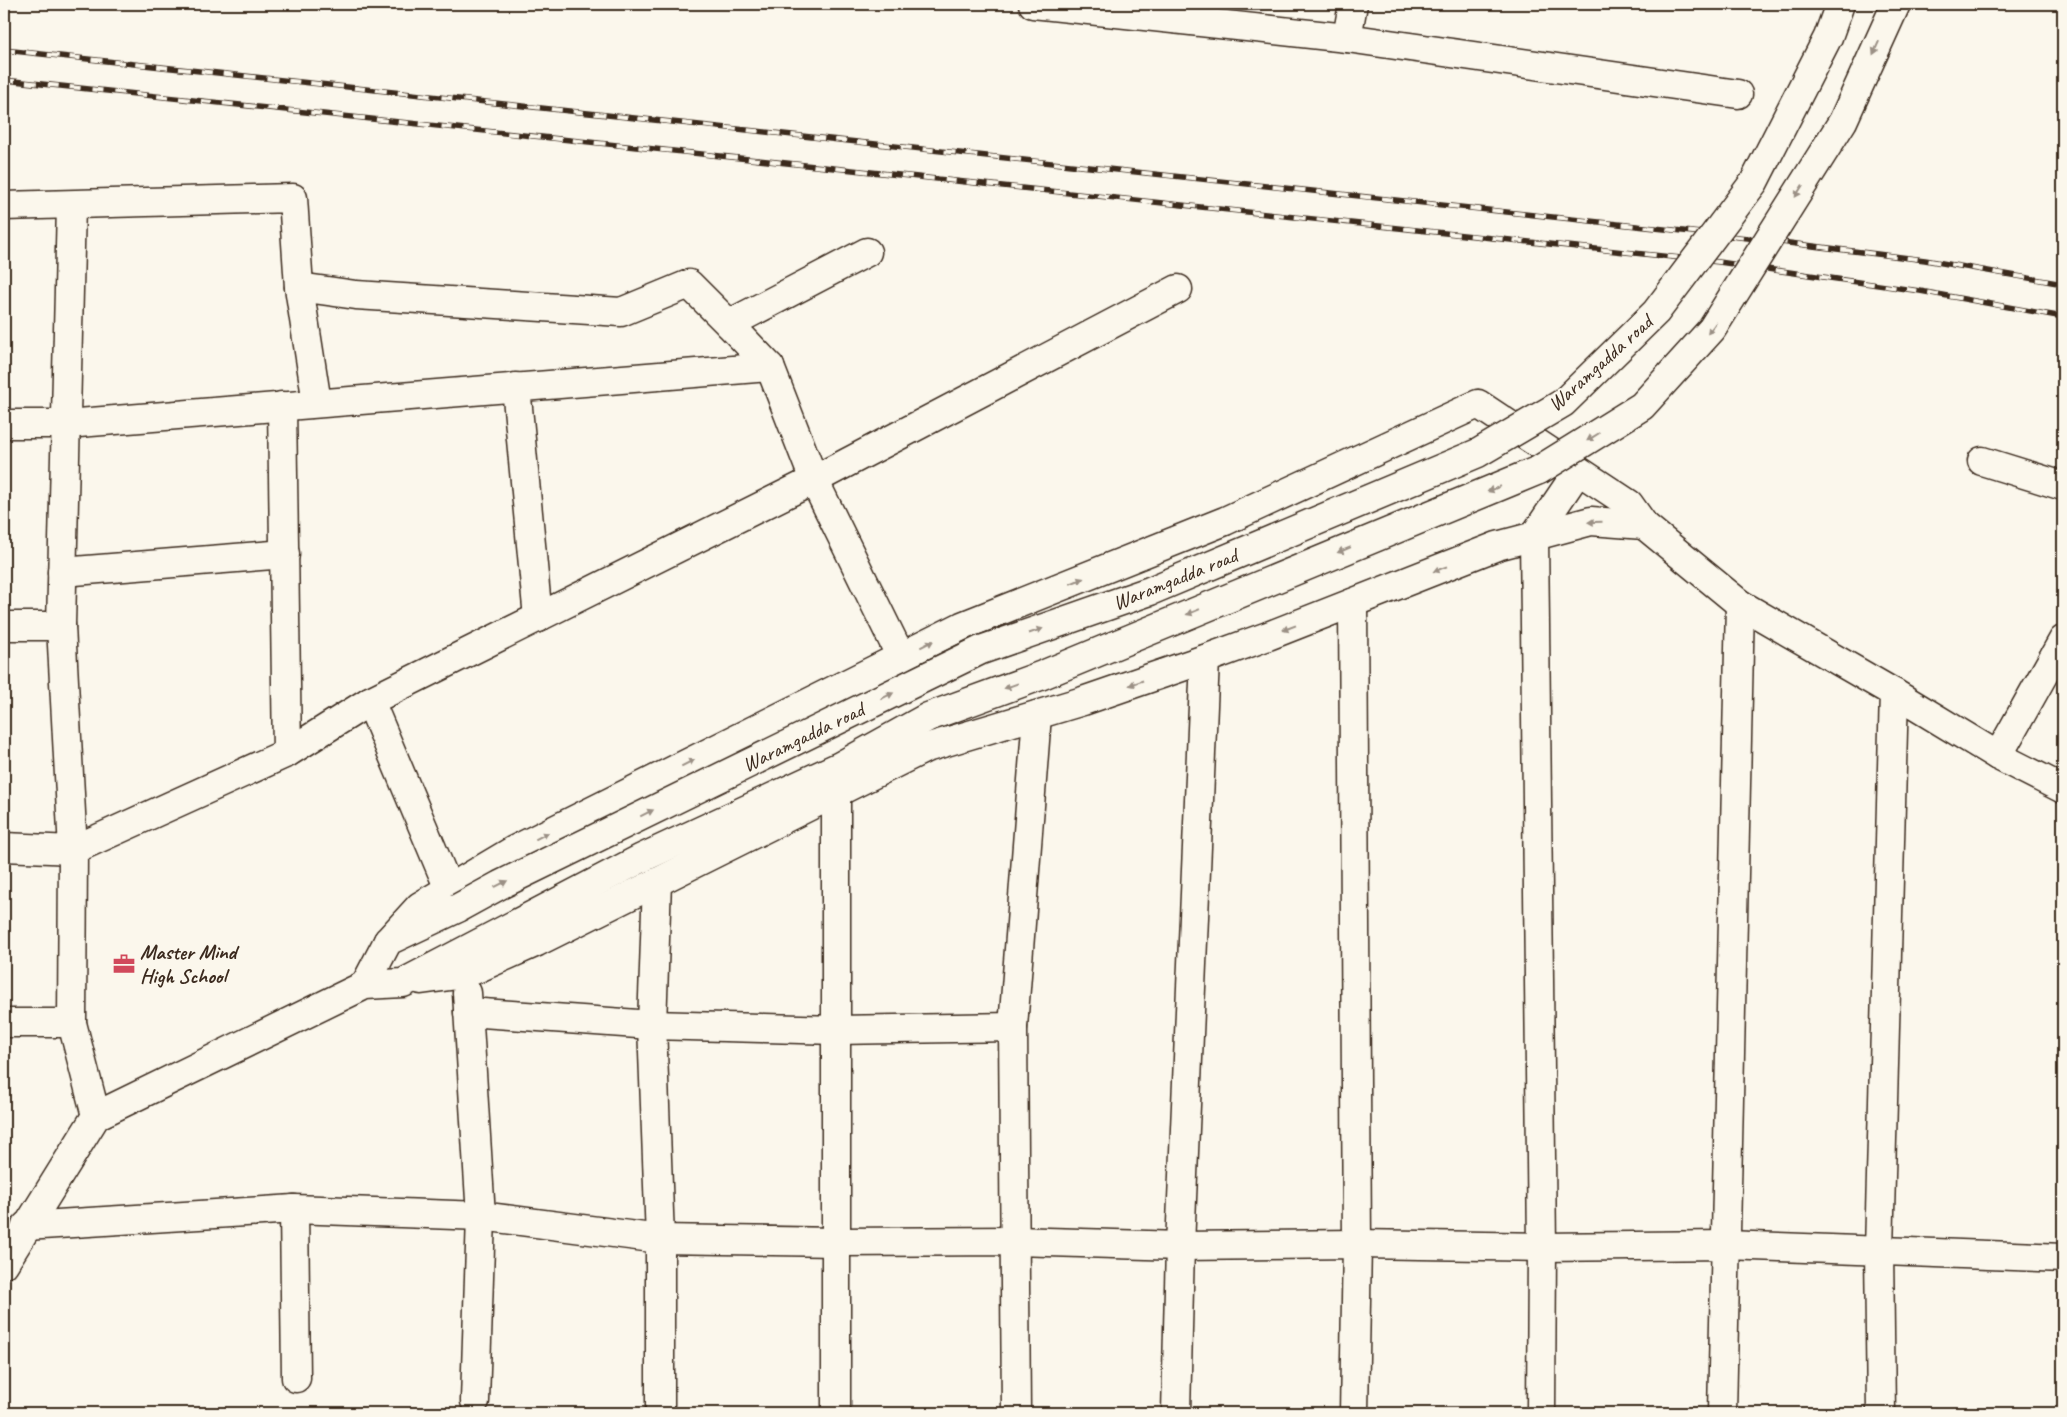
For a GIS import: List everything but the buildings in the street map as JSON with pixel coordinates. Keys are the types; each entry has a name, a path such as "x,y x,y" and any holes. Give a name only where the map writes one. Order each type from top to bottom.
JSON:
{"street":[{"path":"1033,4 1347,38 1738,94"},
{"path":"1347,38 1352,4"},
{"name":"Waramgadda road","path":"365,985 388,941 453,898 500,885 981,650 1150,591 1478,453 1563,403 1656,312 1754,182 1828,37 1840,4"},
{"path":"403,983 642,858 840,766 928,717 1040,676 1539,470 1642,406 1712,329 1843,121 1896,4"},
{"path":"4,206 293,198 299,287 317,403"},
{"path":"71,205 61,626 73,850 72,1023 96,1116"},
{"path":"729,324 867,252"},
{"path":"299,287 356,295 621,312 689,284 770,367 814,480 901,657"},
{"path":"4,847 73,850 288,753 370,701 814,480 1178,289"},
{"path":"4,424 66,424 770,367"},
{"path":"516,387 538,618"},
{"path":"370,701 453,898 514,850 962,626 1226,521 1478,404 1629,504 1644,525 1740,604 1998,756 2063,789"},
{"path":"282,406 288,753"},
{"path":"1982,461 2063,486"},
{"path":"1541,1413 1542,1247 1534,536 1578,471"},
{"path":"4,1264 96,1116 365,985 403,983 465,974 537,942 926,748 1083,702 1205,659 1497,546 1591,521 1644,525"},
{"path":"62,572 284,554"},
{"path":"1353,603 1357,1244 1354,1413"},
{"path":"1722,1413 1740,604"},
{"path":"4,626 61,626"},
{"path":"1998,756 2063,640"},
{"path":"1176,1413 1180,1246 1205,659"},
{"path":"1881,1413 1879,1250 1894,693"},
{"path":"1016,1413 1013,1027 1037,715"},
{"path":"836,792 836,1413"},
{"path":"657,882 652,1025 660,1239 660,1413"},
{"path":"465,974 481,1216 475,1401"},
{"path":"468,1012 652,1025 836,1030 1013,1027"},
{"path":"4,1023 72,1023"},
{"path":"26,1226 294,1209 481,1216 660,1239 837,1242 1015,1241 1180,1246 1357,1244 1542,1247 1726,1245 2063,1258"},
{"path":"294,1209 296,1378"}],"railway":[{"path":"4,50 1757,239 1925,260 2063,284"},
{"path":"4,80 1719,262 1920,291 2063,317"}],"place":[{"name":"Master Mind High School","path":"124,964"}]}
